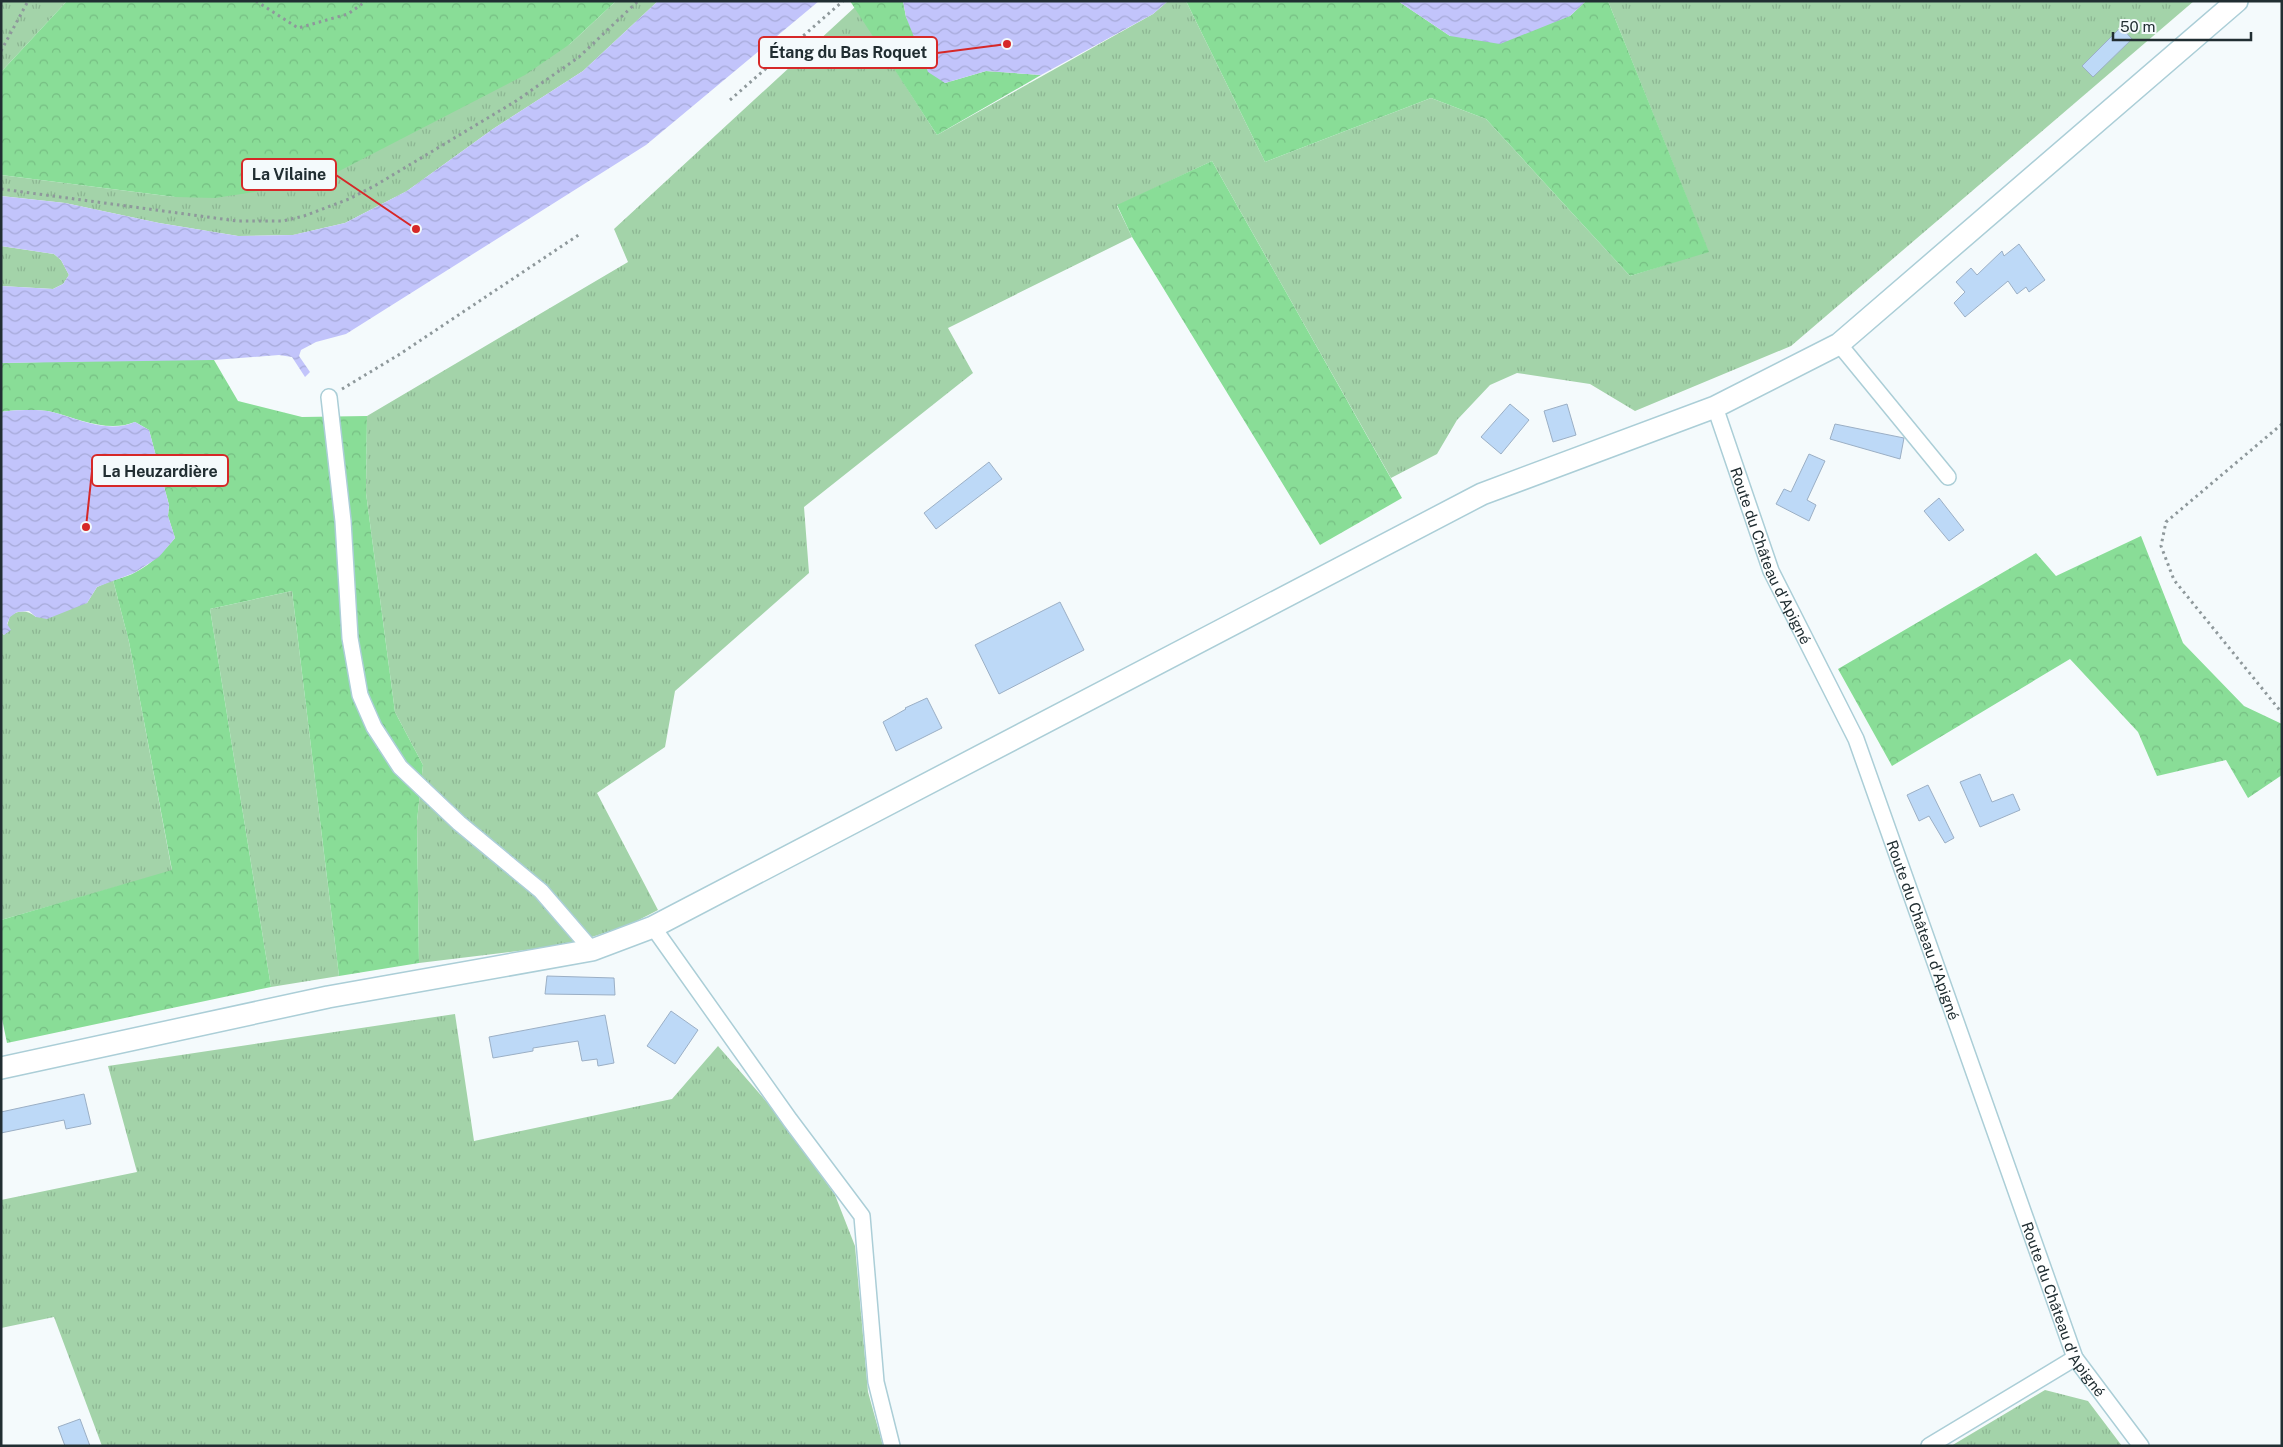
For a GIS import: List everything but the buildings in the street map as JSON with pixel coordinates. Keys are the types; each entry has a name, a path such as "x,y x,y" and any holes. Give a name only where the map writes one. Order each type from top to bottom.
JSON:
{"street":[{"path":"1,1068 328,997 592,950 653,927 1482,494 1715,407 1839,344 2237,1"},
{"path":"1839,344 1948,477"},
{"path":"329,397 343,521 350,638 360,694 374,727 400,767 459,823 541,891 592,950"},
{"name":"Route du Château d'Apigné","path":"1715,407 1771,571 1856,739 2075,1358 2141,1446"},
{"path":"653,927 790,1120 862,1216 876,1382 892,1446"},
{"path":"1929,1446 2075,1358"}],"path":[{"path":"1,51 28,1"},
{"path":"256,1 298,28 348,14 366,1"},
{"path":"1,189 237,221 283,221 304,216 350,199 376,185 516,101 579,57 638,1"},
{"path":"730,100 842,1"},
{"path":"329,397 400,354 580,234"},
{"path":"2282,424 2166,522 2161,546 2174,580 2282,713"}],"green space":[{"path":"1,1 67,1 1,72"},
{"path":"67,1 616,1 570,44 525,75 318,182 215,198 175,197 1,175 1,72"},
{"path":"616,1 658,1 583,71 493,129 407,191 345,223 293,235 238,236 159,223 65,203 1,196 1,175 175,197 570,44"},
{"path":"850,1 903,1 906,17 945,83 986,71 1041,75 937,135"},
{"path":"1168,1 1186,1 1265,162 1431,98 1486,119 1630,276 1708,251 1608,1 2194,1 1791,346 1635,411 1590,384 1517,373 1490,385 1457,420 1437,454 1391,478 1212,161 1117,206 1132,237 948,328 973,373 804,507 809,573 675,691 665,747 597,793 658,910 629,925 567,945 419,963 417,821 423,765 395,712 366,493 367,416 628,262 614,229 855,7 937,135 1153,14"},
{"path":"1186,1 1398,1 1450,36 1570,16 1586,1 1608,1 1709,252 1630,276 1486,119 1431,98 1265,162"},
{"path":"1212,161 1402,498 1320,545 1132,237 1117,205"},
{"path":"1,246 54,254 61,260 69,275 63,284 53,289 1,286"},
{"path":"214,360 238,401 302,417 367,416 366,493 395,712 423,765 417,821 419,963 339,976 292,591 210,609 271,987 7,1043 1,1014 1,920 172,870 129,642 113,580 123,578 148,565 175,538 168,516 169,505 149,430 135,422 125,425 104,426 47,411 1,412 1,363"},
{"path":"2141,536 2183,643 2244,706 2282,724 2282,775 2248,798 2226,760 2157,776 2138,732 2070,659 1892,766 1838,669 2036,553 2056,576"},
{"path":"113,580 129,642 172,871 1,920 1,632 4,635 10,616 13,614 26,612 36,617 87,603 97,587"},
{"path":"292,591 339,976 271,987 210,609"},
{"path":"455,1014 474,1141 672,1099 718,1046 779,1116 835,1195 855,1246 868,1392 883,1446 102,1446 54,1317 1,1328 1,1200 137,1172 108,1066"},
{"path":"2045,1390 2088,1401 2122,1446 1951,1446"}],"water":[{"path":"658,1 819,1 646,145 346,334 316,342 301,350 299,356 310,372 305,377 292,357 279,355 214,360 1,363 1,286 53,289 63,284 69,275 61,260 54,254 1,246 1,196 65,203 159,223 238,236 293,235 345,223 407,191 493,129 583,71"},
{"path":"903,1 1168,1 1153,14 1041,75 986,71 945,83 928,72 906,17"},
{"path":"1398,1 1586,1 1570,16 1500,44 1450,36"},
{"path":"47,411 104,426 125,425 135,422 149,430 169,505 168,516 175,538 159,557 134,573 97,587 87,603 47,619 36,617 29,611 17,612 10,617 7,624 11,630 4,635 1,632 1,412"}],"place":[{"name":"Étang du Bas Roquet","path":"1007,44"},
{"name":"La Vilaine","path":"416,229"},
{"name":"La Heuzardière","path":"86,527"}]}
